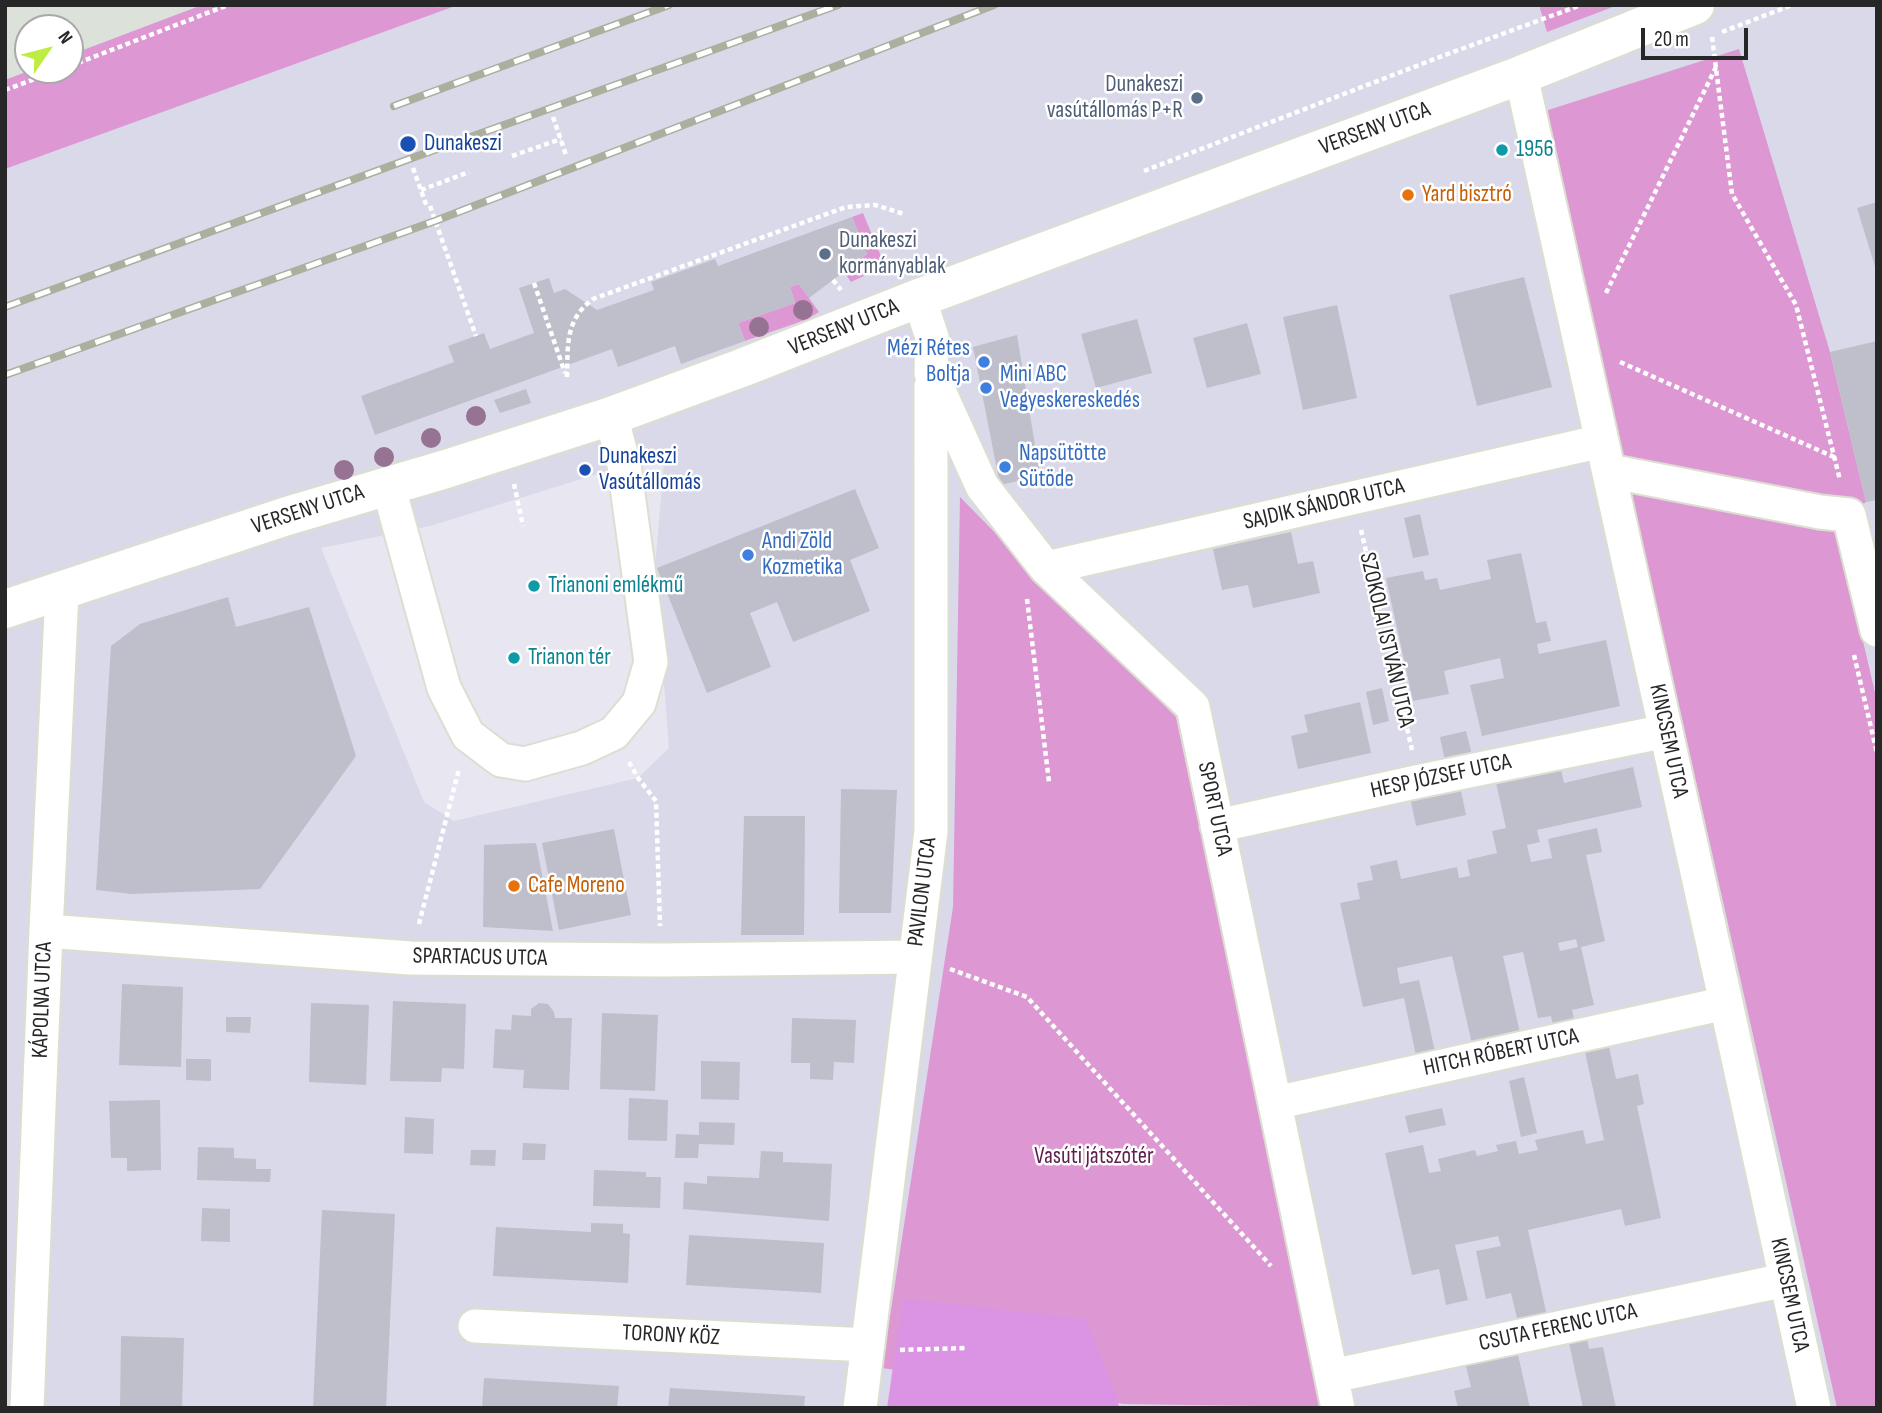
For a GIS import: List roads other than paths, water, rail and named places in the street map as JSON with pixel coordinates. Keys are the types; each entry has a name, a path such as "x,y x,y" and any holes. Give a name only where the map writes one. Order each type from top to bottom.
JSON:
{"street":[{"name":"VERSENY UTCA","path":"5,609 288,516 611,416 744,368 919,298 1521,75 1703,20"},
{"name":"KINCSEM UTCA","path":"1521,75 1814,1408"},
{"name":"SPORT UTCA","path":"919,298 932,337 932,373 982,486 1036,578 1192,707 1335,1392"},
{"name":"PAVILON UTCA","path":"860,1408 931,831 932,373"},
{"path":"388,485 444,688 468,735 500,760 526,764 582,748 614,733 639,703 651,662 624,465 611,416"},
{"path":"1606,456 1821,512 1849,515 1877,630"},
{"name":"SAJDIK SÁNDOR UTCA","path":"1036,578 1353,498 1606,456"},
{"name":"KÁPOLNA UTCA","path":"27,1408 62,592"},
{"name":"HESP JÓZSEF UTCA","path":"1217,826 1666,731"},
{"name":"SPARTACUS UTCA","path":"46,931 410,958 662,960 915,957"},
{"name":"HITCH RÓBERT UTCA","path":"1275,1103 1726,1003"},
{"name":"CSUTA FERENC UTCA","path":"1335,1392 1785,1280"},
{"name":"TORONY KÖZ","path":"475,1326 868,1345"}],"railway":[{"path":"394,106 669,5"},
{"path":"5,307 838,5"},
{"path":"5,375 435,221 994,5"}],"place":[{"name":"Dunakeszi vasútállomás P+R","path":"1197,98"},
{"name":"Dunakeszi","path":"408,144"},
{"name":"1956","path":"1502,150"},
{"name":"Yard bisztró","path":"1408,195"},
{"name":"Dunakeszi kormányablak","path":"825,254"},
{"name":"Mézi Rétes Boltja","path":"984,362"},
{"name":"Mini ABC Vegyeskereskedés","path":"986,388"},
{"name":"Napsütötte Sütöde","path":"1005,467"},
{"name":"Dunakeszi Vasútállomás","path":"585,470"},
{"name":"Andi Zöld Kozmetika","path":"748,555"},
{"name":"Trianoni emlékmű","path":"534,586"},
{"name":"Trianon tér","path":"514,658"},
{"name":"Cafe Moreno","path":"514,886"}],"park label":[{"name":"Vasúti játszótér","path":"1094,1157"}]}
